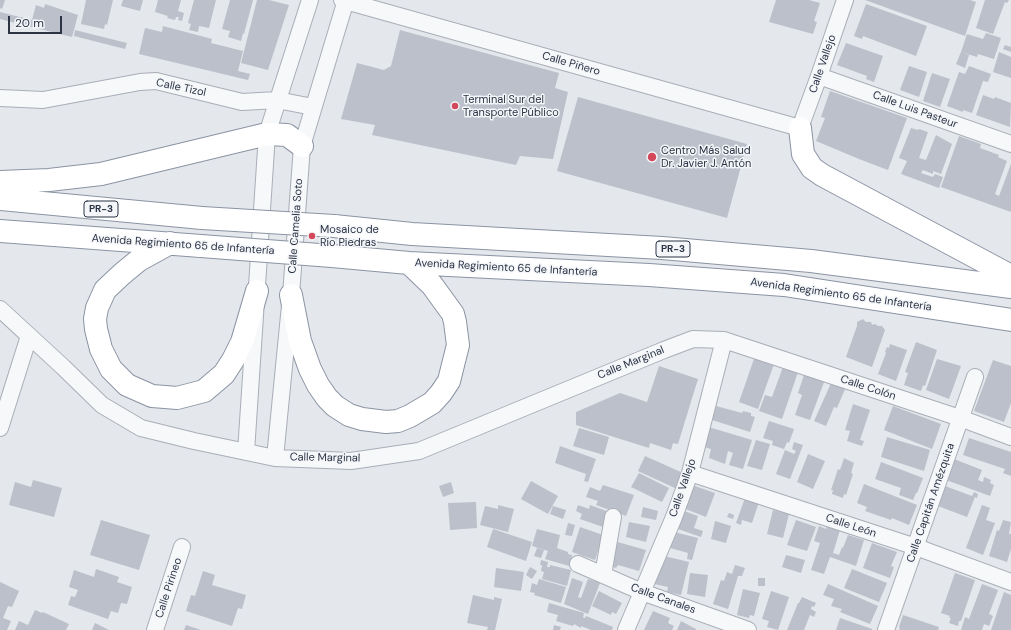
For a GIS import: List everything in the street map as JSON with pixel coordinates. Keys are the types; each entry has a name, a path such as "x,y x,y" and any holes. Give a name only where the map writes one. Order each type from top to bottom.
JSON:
{"highway":[{"path":"800,128 803,154 812,168 822,175 1011,276"},
{"path":"0,182 49,180 101,174 267,134 287,135 302,146"},
{"name":"PR-3","path":"0,199 202,218 334,226 412,234 662,248 811,261 1011,287"},
{"name":"Avenida Regimiento 65 de Infantería","path":"0,231 170,243 409,263 649,275 784,285 1011,320"},
{"path":"170,243 139,260 122,274 105,290 97,308 95,319 101,349 111,370 126,385 152,396 171,398 177,398 204,391 224,374 233,360 242,342 257,291"},
{"path":"291,295 300,341 310,369 327,398 339,409 349,415 362,419 386,422 398,421 432,403 441,392 449,380 458,345 453,314 432,285 409,263"}],"street":[{"path":"246,452 267,134 310,0"},
{"name":"Calle Camelia Soto","path":"275,458 291,295 302,146 344,0"},
{"name":"Calle Piñero","path":"344,0 800,128"},
{"name":"Calle Vallejo","path":"800,128 844,0"},
{"name":"Calle Luis Pasteur","path":"819,76 1011,144"},
{"name":"Calle Tizol","path":"0,98 43,100 140,82 156,81 242,102 277,100 313,107"},
{"name":"Calle Marginal","path":"0,309 102,405 140,428 275,458 351,461 419,451 693,339 724,340"},
{"path":"0,428 29,336"},
{"name":"Calle Vallejo","path":"626,630 674,517 690,473 724,340"},
{"name":"Calle Colón","path":"724,340 960,418 1011,437"},
{"name":"Calle Capitán Amézquita","path":"886,630 960,418 976,377"},
{"name":"Calle León","path":"690,473 916,547 1011,582"},
{"path":"603,575 613,517"},
{"name":"Calle Pirineo","path":"155,630 182,546"},
{"name":"Calle Canales","path":"578,564 613,581 748,630"}],"building":[{"path":"0,0 5,0 2,9 0,8"},
{"path":"86,0 113,0 107,25 105,24 104,29 81,24"},
{"path":"123,0 143,0 140,11 121,6"},
{"path":"158,0 181,0 178,11 184,13 182,21 178,20 179,17 176,17 175,20 155,12"},
{"path":"194,0 216,0 209,28 199,26 198,32 189,30 191,24 188,23"},
{"path":"230,0 253,0 241,41 228,37 230,31 222,29"},
{"path":"257,0 269,0 289,5 268,70 241,63"},
{"path":"776,0 809,0 820,3 814,21 817,22 813,34 769,22"},
{"path":"865,0 970,0 976,2 965,36"},
{"path":"985,0 1009,0 1007,3 1005,2 993,34 976,28"},
{"path":"45,4 78,15 72,37 24,25 26,18 32,20 36,5 44,8"},
{"path":"866,4 927,26 916,56 863,36 862,39 854,36"},
{"path":"0,12 24,18 23,25 0,19"},
{"path":"163,26 212,39 211,43 243,51 238,71 250,74 248,80 139,54 145,28 162,32"},
{"path":"75,30 127,43 125,49 74,36"},
{"name":"Terminal Sur del Transporte Público","path":"400,30 559,73 555,88 568,92 553,159 520,156 516,165 372,135 375,125 341,119 357,63 384,70 391,66"},
{"path":"986,33 1001,38 994,59 978,54 977,57 961,52 967,34 983,39"},
{"path":"846,43 883,56 874,82 866,79 867,76 837,65"},
{"path":"1005,45 1011,47 1011,52 1003,49"},
{"path":"961,52 969,55 965,68 956,64"},
{"path":"999,52 1011,57 1011,78 993,72"},
{"path":"909,66 927,72 919,97 900,90"},
{"path":"969,66 991,74 988,82 983,81 972,113 963,110 963,112 947,106 959,72 965,74"},
{"path":"932,73 950,79 940,107 923,101"},
{"path":"830,91 907,118 888,170 816,141 825,118 821,117"},
{"path":"983,95 994,99 995,97 1011,103 1010,127 976,115"},
{"name":"Centro Más Salud Dr. Javier J. Antón","path":"578,97 747,144 727,218 557,171"},
{"path":"911,128 928,132 919,158 926,160 936,135 952,144 941,174 933,171 933,174 923,170 921,173 933,177 935,174 943,177 939,188 901,174 907,161 899,158"},
{"path":"959,136 981,144 980,148 999,155 998,157 1007,161 995,194 999,196 1011,164 1011,212 941,187"},
{"path":"863,319 866,322 871,322 872,325 875,324 882,326 885,330 872,367 846,357 857,322"},
{"path":"916,342 937,350 925,386 923,385 921,391 904,385 908,373 905,372"},
{"path":"890,344 907,350 896,381 878,374 887,347 889,348"},
{"path":"755,356 774,364 758,409 739,402"},
{"path":"937,359 961,366 949,399 926,390"},
{"path":"993,360 1011,366 1011,403 1004,422 974,411"},
{"path":"659,366 698,379 678,444 673,443 671,450 650,443 649,448 576,425 576,412 620,393 647,402"},
{"path":"783,367 798,372 782,419 759,411 765,395 772,397"},
{"path":"804,375 824,382 810,420 795,415 802,395 798,393"},
{"path":"832,381 846,387 837,408 834,407 826,426 814,421"},
{"path":"853,404 870,410 860,440 864,441 862,446 847,441 850,431 845,430"},
{"path":"716,406 742,413 743,411 751,413 751,416 755,417 750,432 712,420"},
{"path":"893,406 941,424 932,449 884,430"},
{"path":"769,421 794,429 789,443 787,442 784,449 772,445 773,441 763,438"},
{"path":"705,426 752,440 743,469 729,465 733,453 728,451 725,464 709,458 711,449 701,446"},
{"path":"579,428 609,437 604,455 573,446"},
{"path":"887,437 930,450 924,471 881,457"},
{"path":"969,438 1011,452 1011,476 1003,473 1005,469 963,455"},
{"path":"756,440 770,444 762,470 747,466"},
{"path":"794,442 803,445 790,479 776,474 785,450 794,454 796,451 792,449"},
{"path":"560,446 596,459 588,482 584,481 586,474 555,463"},
{"path":"808,454 825,461 813,489 797,482"},
{"path":"645,456 683,473 677,489 638,471"},
{"path":"844,458 854,463 851,473 853,474 846,495 844,494 843,498 832,494 833,490 831,490 838,469 840,470"},
{"path":"954,459 982,470 978,480 983,482 984,477 991,480 990,483 994,485 990,496 946,480"},
{"path":"881,462 923,478 913,500 899,495 901,488 875,479"},
{"path":"639,473 669,488 662,502 631,487"},
{"path":"33,480 62,488 54,517 9,505 15,482 31,487"},
{"path":"531,481 558,496 548,514 521,499"},
{"path":"451,482 454,493 443,497 439,486"},
{"path":"864,484 917,505 909,525 892,518 891,520 865,511 867,507 857,503"},
{"path":"603,485 634,495 626,516 596,505 598,501 586,497 590,487 600,491"},
{"path":"692,485 715,493 706,517 683,508"},
{"path":"945,486 972,496 974,492 978,494 977,498 975,497 967,517 938,506"},
{"path":"745,498 759,502 752,523 742,520 741,525 736,523"},
{"path":"476,502 477,528 450,530 448,503"},
{"path":"498,505 514,509 508,532 480,525 485,506 498,509"},
{"path":"578,505 589,509 590,505 612,513 606,528 580,519 582,514 576,511"},
{"path":"982,505 990,508 986,520 995,523 983,555 966,548"},
{"path":"553,506 566,510 563,519 550,514"},
{"path":"643,507 658,511 656,520 641,517"},
{"path":"773,510 789,514 783,538 767,534"},
{"path":"684,511 698,516 694,528 703,531 701,537 678,529"},
{"path":"729,513 734,515 733,519 727,517"},
{"path":"101,520 150,535 139,570 90,555"},
{"path":"796,520 816,527 807,551 787,545"},
{"path":"1003,520 1011,522 1009,534 1011,534 1011,549 1007,562 989,556 997,530 999,531"},
{"path":"715,521 731,526 726,543 711,539"},
{"path":"629,522 650,526 646,542 626,537"},
{"path":"568,523 575,525 572,536 565,535"},
{"path":"827,525 840,530 833,553 839,555 848,535 864,540 856,566 830,557 824,574 811,570 820,543 814,541 819,526 826,529"},
{"path":"580,527 603,535 595,560 572,552"},
{"path":"493,529 532,542 526,561 487,547"},
{"path":"537,529 560,535 557,548 572,555 569,566 545,559 548,551 532,546"},
{"path":"674,532 698,538 692,560 687,559 688,553 670,548"},
{"path":"614,541 646,550 639,571 618,565 616,568 608,565"},
{"path":"872,543 897,552 891,566 894,567 890,578 863,568"},
{"path":"537,548 544,550 541,558 534,556"},
{"path":"786,555 805,560 801,573 782,567"},
{"path":"664,556 689,562 681,595 667,592 668,587 654,584"},
{"path":"541,560 548,562 547,567 550,567 550,565 571,570 567,586 542,579 544,572 541,571"},
{"path":"735,565 745,568 742,576 738,576 728,609 713,604 721,580 724,581 727,572 732,574"},
{"path":"530,567 537,571 532,579 526,575"},
{"path":"496,568 524,572 521,591 494,587"},
{"path":"96,569 119,577 117,582 132,587 127,604 121,603 118,613 111,611 108,619 68,605 71,596 75,597 78,590 69,587 74,570 94,577"},
{"path":"852,569 887,583 879,602 844,588"},
{"path":"203,571 215,575 212,585 246,595 242,609 238,608 232,626 186,611 191,595 195,596"},
{"path":"690,573 708,575 705,597 687,594"},
{"path":"955,573 975,580 958,626 949,623 951,618 949,618 950,616 941,613"},
{"path":"572,578 583,582 578,597 581,598 588,579 600,583 588,614 564,604"},
{"path":"758,578 765,578 765,586 758,586"},
{"path":"539,579 566,587 561,603 534,595 535,593 530,592 532,583 537,585"},
{"path":"0,582 19,591 12,607 8,606 3,618 11,621 7,630 0,630"},
{"path":"828,584 878,606 870,624 840,612 842,609 831,606 834,599 823,595"},
{"path":"982,584 998,590 989,614 993,616 989,626 984,624 982,630 961,630 965,617 969,619"},
{"path":"743,589 760,593 754,616 750,615 749,618 737,615"},
{"path":"599,591 622,603 616,614 612,612 611,615 592,606"},
{"path":"771,591 789,597 778,630 767,627 769,621 762,619"},
{"path":"1004,592 1011,595 1011,630 991,630"},
{"path":"473,595 494,600 494,597 502,599 495,630 487,630 488,627 467,623"},
{"path":"802,597 816,603 811,609 816,612 814,617 810,615 804,630 787,630 798,603"},
{"path":"549,603 584,613 583,617 585,618 586,616 613,627 612,630 591,630 581,626 581,628 574,624 573,626 556,621 558,615 547,612"},
{"path":"35,610 69,624 66,630 15,630 19,621 28,625"},
{"path":"653,611 670,618 668,623 674,626 672,630 644,630"},
{"path":"903,615 939,627 938,630 899,630"},
{"path":"840,618 872,629 872,630 836,630"},
{"path":"681,621 696,629 696,630 677,630"},
{"path":"95,623 109,630 92,630"},
{"path":"186,625 201,630 184,630"},
{"path":"554,625 561,627 560,630 553,630"}],"place":[{"name":"Terminal Sur del Transporte Público","path":"455,106"},
{"name":"Centro Más Salud Dr. Javier J. Antón","path":"652,157"},
{"name":"Mosaico de Río Piedras","path":"312,236"}]}
